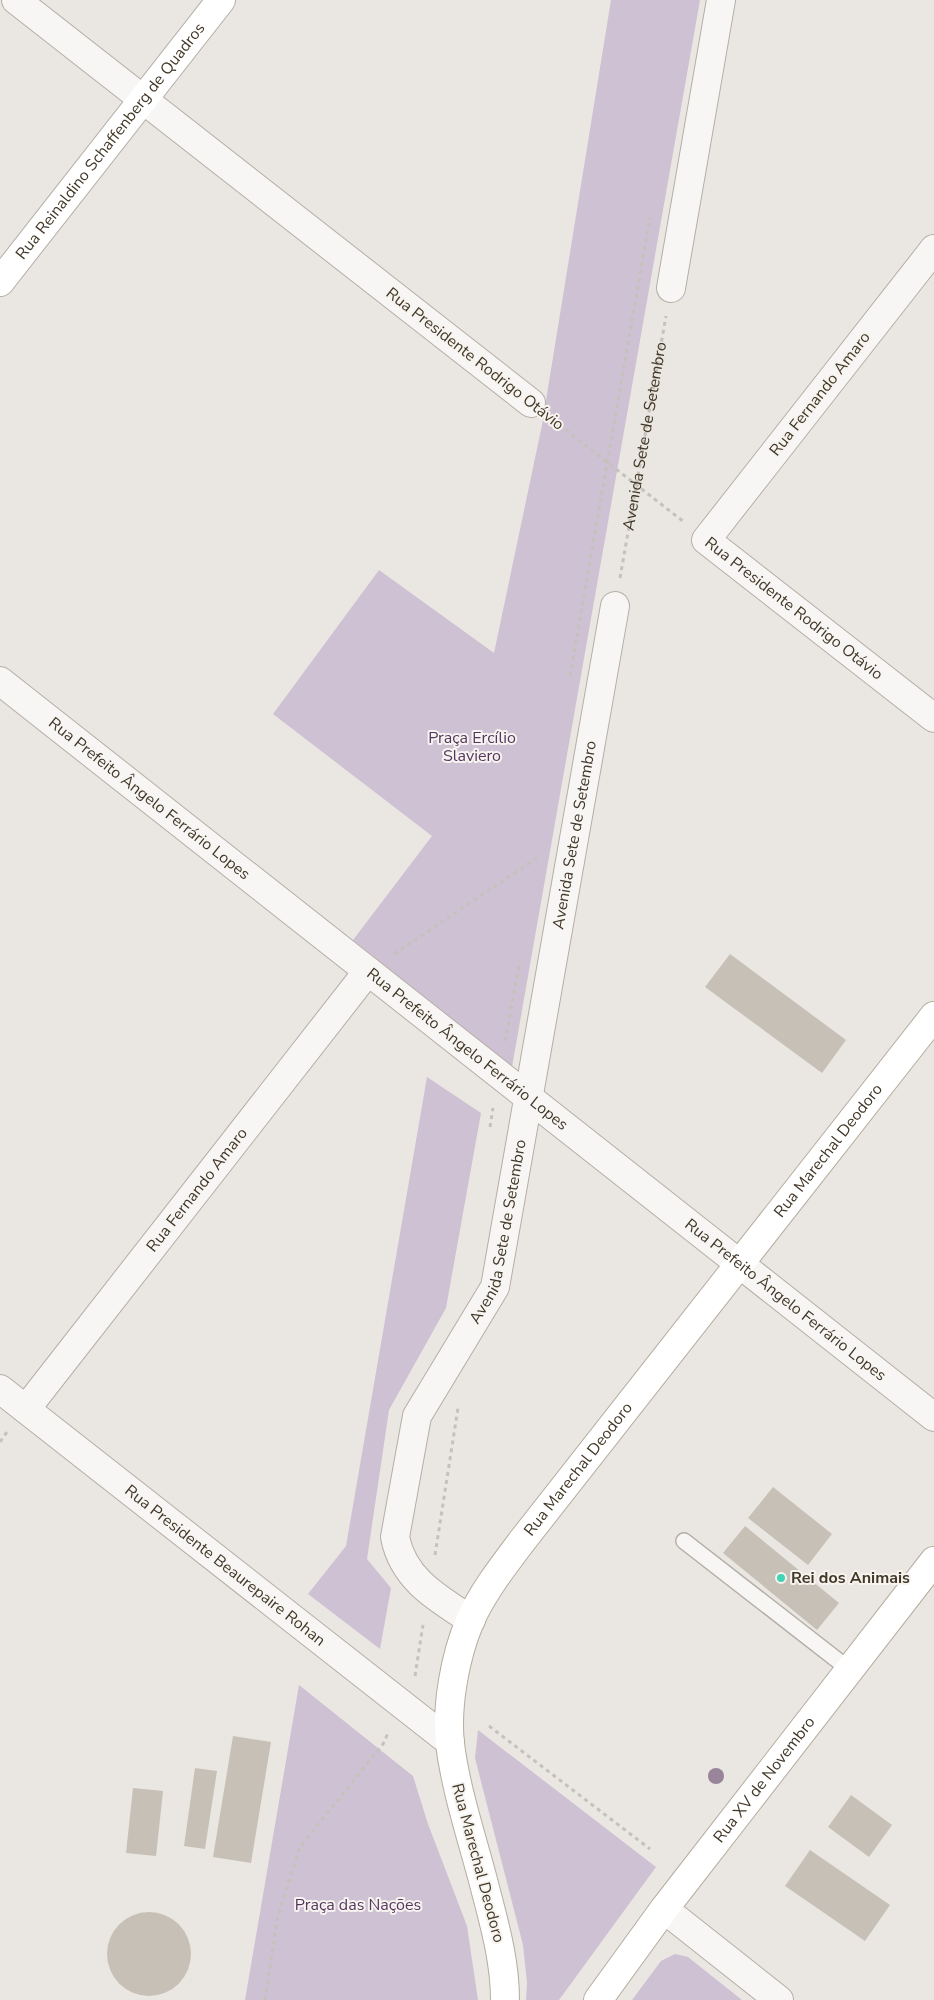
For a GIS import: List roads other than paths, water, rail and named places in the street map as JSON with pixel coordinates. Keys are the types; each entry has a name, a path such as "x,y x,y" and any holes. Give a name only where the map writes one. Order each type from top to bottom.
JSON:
{"main road":[{"name":"Rua Reinaldino Schaffenberg de Quadros","path":"0,282 222,0"},
{"name":"Rua Marechal Deodoro","path":"505,2000 505,1979 501,1948 456,1777 450,1742 450,1703 456,1664 470,1620 522,1541 934,1016"},
{"name":"Rua XV de Novembro","path":"598,2000 664,1909 934,1561"}],"street":[{"name":"Rua Presidente Rodrigo Otávio","path":"16,0 531,403"},
{"path":"671,288 722,0"},
{"name":"Rua Fernando Amaro","path":"706,540 934,249"},
{"name":"Rua Presidente Rodrigo Otávio","path":"706,540 934,718"},
{"name":"Avenida Sete de Setembro","path":"470,1620 423,1586 410,1572 398,1553 395,1537 417,1416 495,1287 615,606"},
{"name":"Rua Prefeito Ângelo Ferrário Lopes","path":"0,680 934,1417"},
{"name":"Rua Fernando Amaro","path":"26,1409 368,971"},
{"name":"Rua Presidente Beaurepaire Rohan","path":"0,1389 450,1742"},
{"path":"664,1909 779,2000"}],"lane":[{"path":"684,1541 850,1670"}],"place":[{"name":"Rei dos Animais","path":"781,1578"}],"park label":[{"name":"Praça Ercílio Slaviero","path":"472,747"},
{"name":"Praça das Nações","path":"358,1905"}]}
